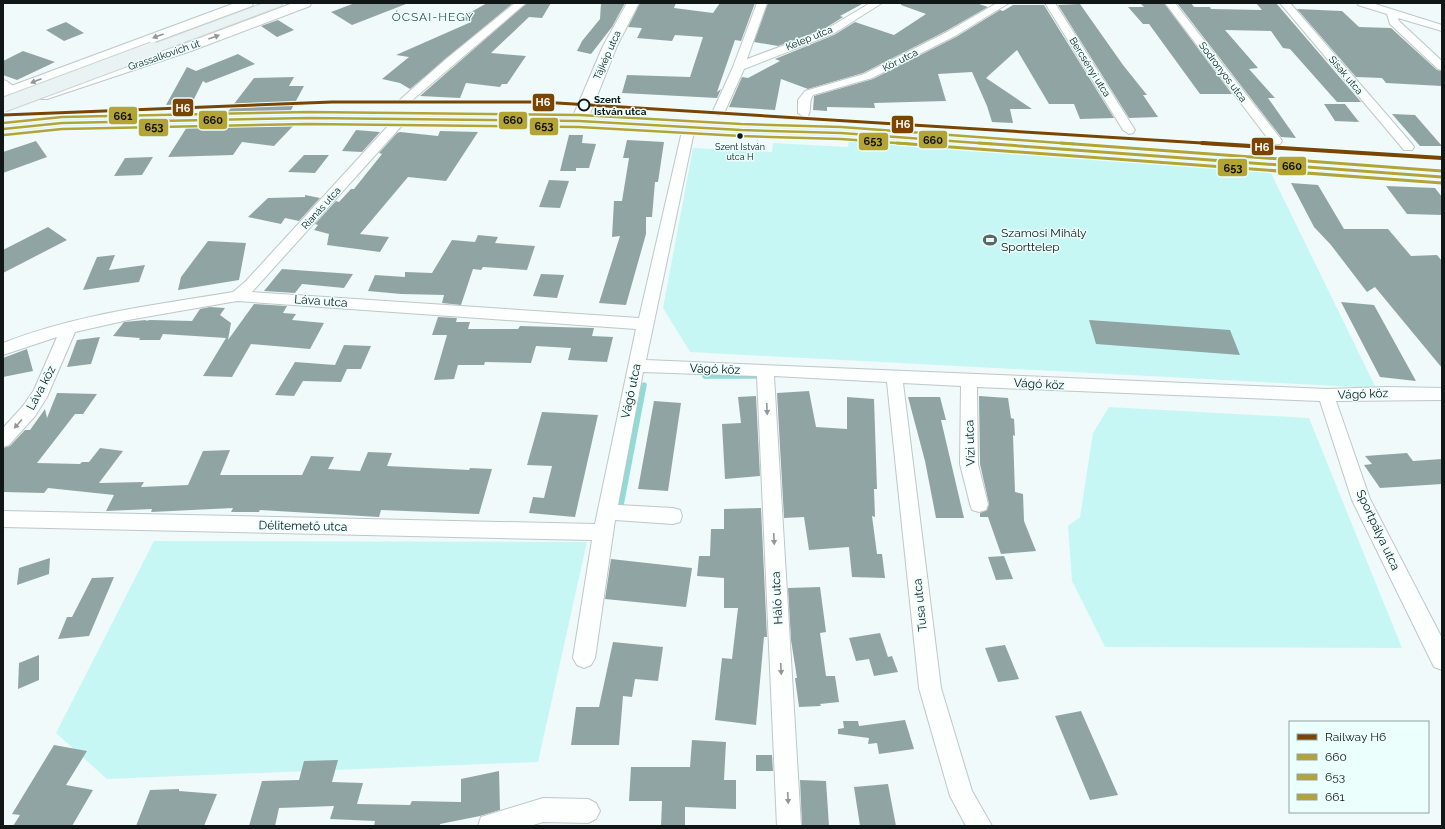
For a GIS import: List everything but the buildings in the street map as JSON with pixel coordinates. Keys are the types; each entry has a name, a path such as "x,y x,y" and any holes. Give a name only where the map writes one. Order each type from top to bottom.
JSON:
{"main road":[{"name":"Grassalkovich út","path":"6,95 153,49 276,3"},
{"path":"3,129 62,123 309,118 583,115 608,122 848,134 1442,176"}],"street":[{"name":"Grassalkovich út","path":"6,95 247,3"},
{"name":"Grassalkovich út","path":"6,95 48,95 186,48 305,3"},
{"path":"406,100 450,60 521,3"},
{"name":"Tájkép utca","path":"583,115 610,46 633,3"},
{"path":"720,111 739,67 762,3"},
{"name":"Kelep utca","path":"739,67 766,55 800,44 829,32 877,3"},
{"name":"Kör utca","path":"804,113 804,100 809,93 868,76 951,34 1004,3"},
{"name":"Bercsényi utca","path":"1050,3 1129,130"},
{"name":"Sodronyos utca","path":"1170,3 1276,141"},
{"name":"Sisak utca","path":"1285,3 1408,147"},
{"path":"1362,3 1442,28"},
{"path":"1392,12 1394,22 1442,67"},
{"name":"Rianás utca","path":"237,296 250,286 402,118"},
{"name":"Vágó utca","path":"584,658 602,532 645,324 690,127"},
{"name":"Láva utca","path":"3,349 23,341 69,328 128,315 237,296 645,324"},
{"name":"Láva köz","path":"3,440 30,412 41,394 69,328"},
{"name":"Vágó köz","path":"636,366 765,370 1326,395 1388,393 1442,394"},
{"name":"Háló utca","path":"765,370 789,826"},
{"name":"Tusa utca","path":"894,376 930,688 962,796 980,826"},
{"name":"Vízi utca","path":"969,380 969,464 979,504"},
{"name":"Sportpálya utca","path":"1326,395 1362,500 1442,660"},
{"path":"607,512 673,516"},
{"name":"Délitemető utca","path":"3,520 602,532"},
{"path":"490,826 543,810 588,811"}],"shaded area":[{"name":"Szamosi Mihály Sporttelep","path":"849,140 1270,171 1376,388 690,352 663,308 693,148 772,152 773,143 848,147"},
{"path":"1109,407 1309,418 1402,648 1105,647 1072,581 1068,526 1080,517 1093,433"},
{"path":"154,541 587,542 538,762 107,779 56,733"}],"waterway":[{"path":"705,376 757,376"},
{"path":"621,505 644,385"}],"rail line":[{"name":"H6","path":"3,115 332,102 541,102 1442,158"}],"transit line":[{"name":"661","path":"3,123 62,117 309,112 579,115 741,124 841,127 1442,171"},
{"name":"660","path":"3,129 62,123 309,118 579,121 741,130 841,133 1442,177"},
{"name":"653","path":"4,135 62,129 309,124 579,127 741,136 841,139 1442,183"}],"place":[{"name":"Szent István utca","path":"584,105"},
{"name":"Szent István utca H","path":"740,136"},
{"name":"Szamosi Mihály Sporttelep","path":"990,240"}],"district":[{"name":"ÓCSAI-HEGY","path":"433,17"}]}
